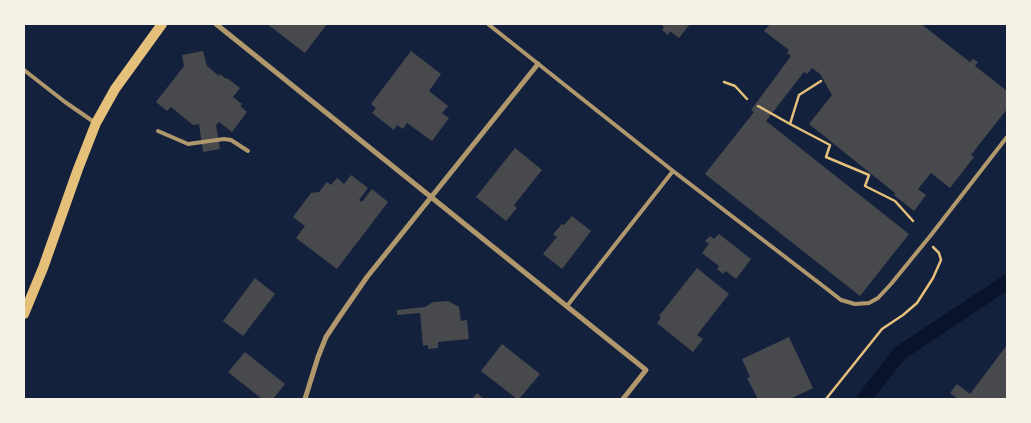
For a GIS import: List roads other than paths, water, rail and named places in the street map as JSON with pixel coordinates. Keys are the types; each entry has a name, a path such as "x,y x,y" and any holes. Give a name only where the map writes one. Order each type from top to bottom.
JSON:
{"main road":[{"path":"24,314 43,268 96,123 115,89 162,24"}],"street":[{"path":"216,24 646,370 623,399"},
{"path":"305,399 326,337 367,277 538,64"}],"lane":[{"path":"488,24 673,171 841,300 855,304 869,303 878,298 891,284 1007,137"},
{"path":"24,70 96,123"},
{"path":"158,131 188,144 224,139 231,140 248,151"},
{"path":"567,306 673,171"}],"waterway":[{"path":"864,399 900,353 1007,282"}]}
